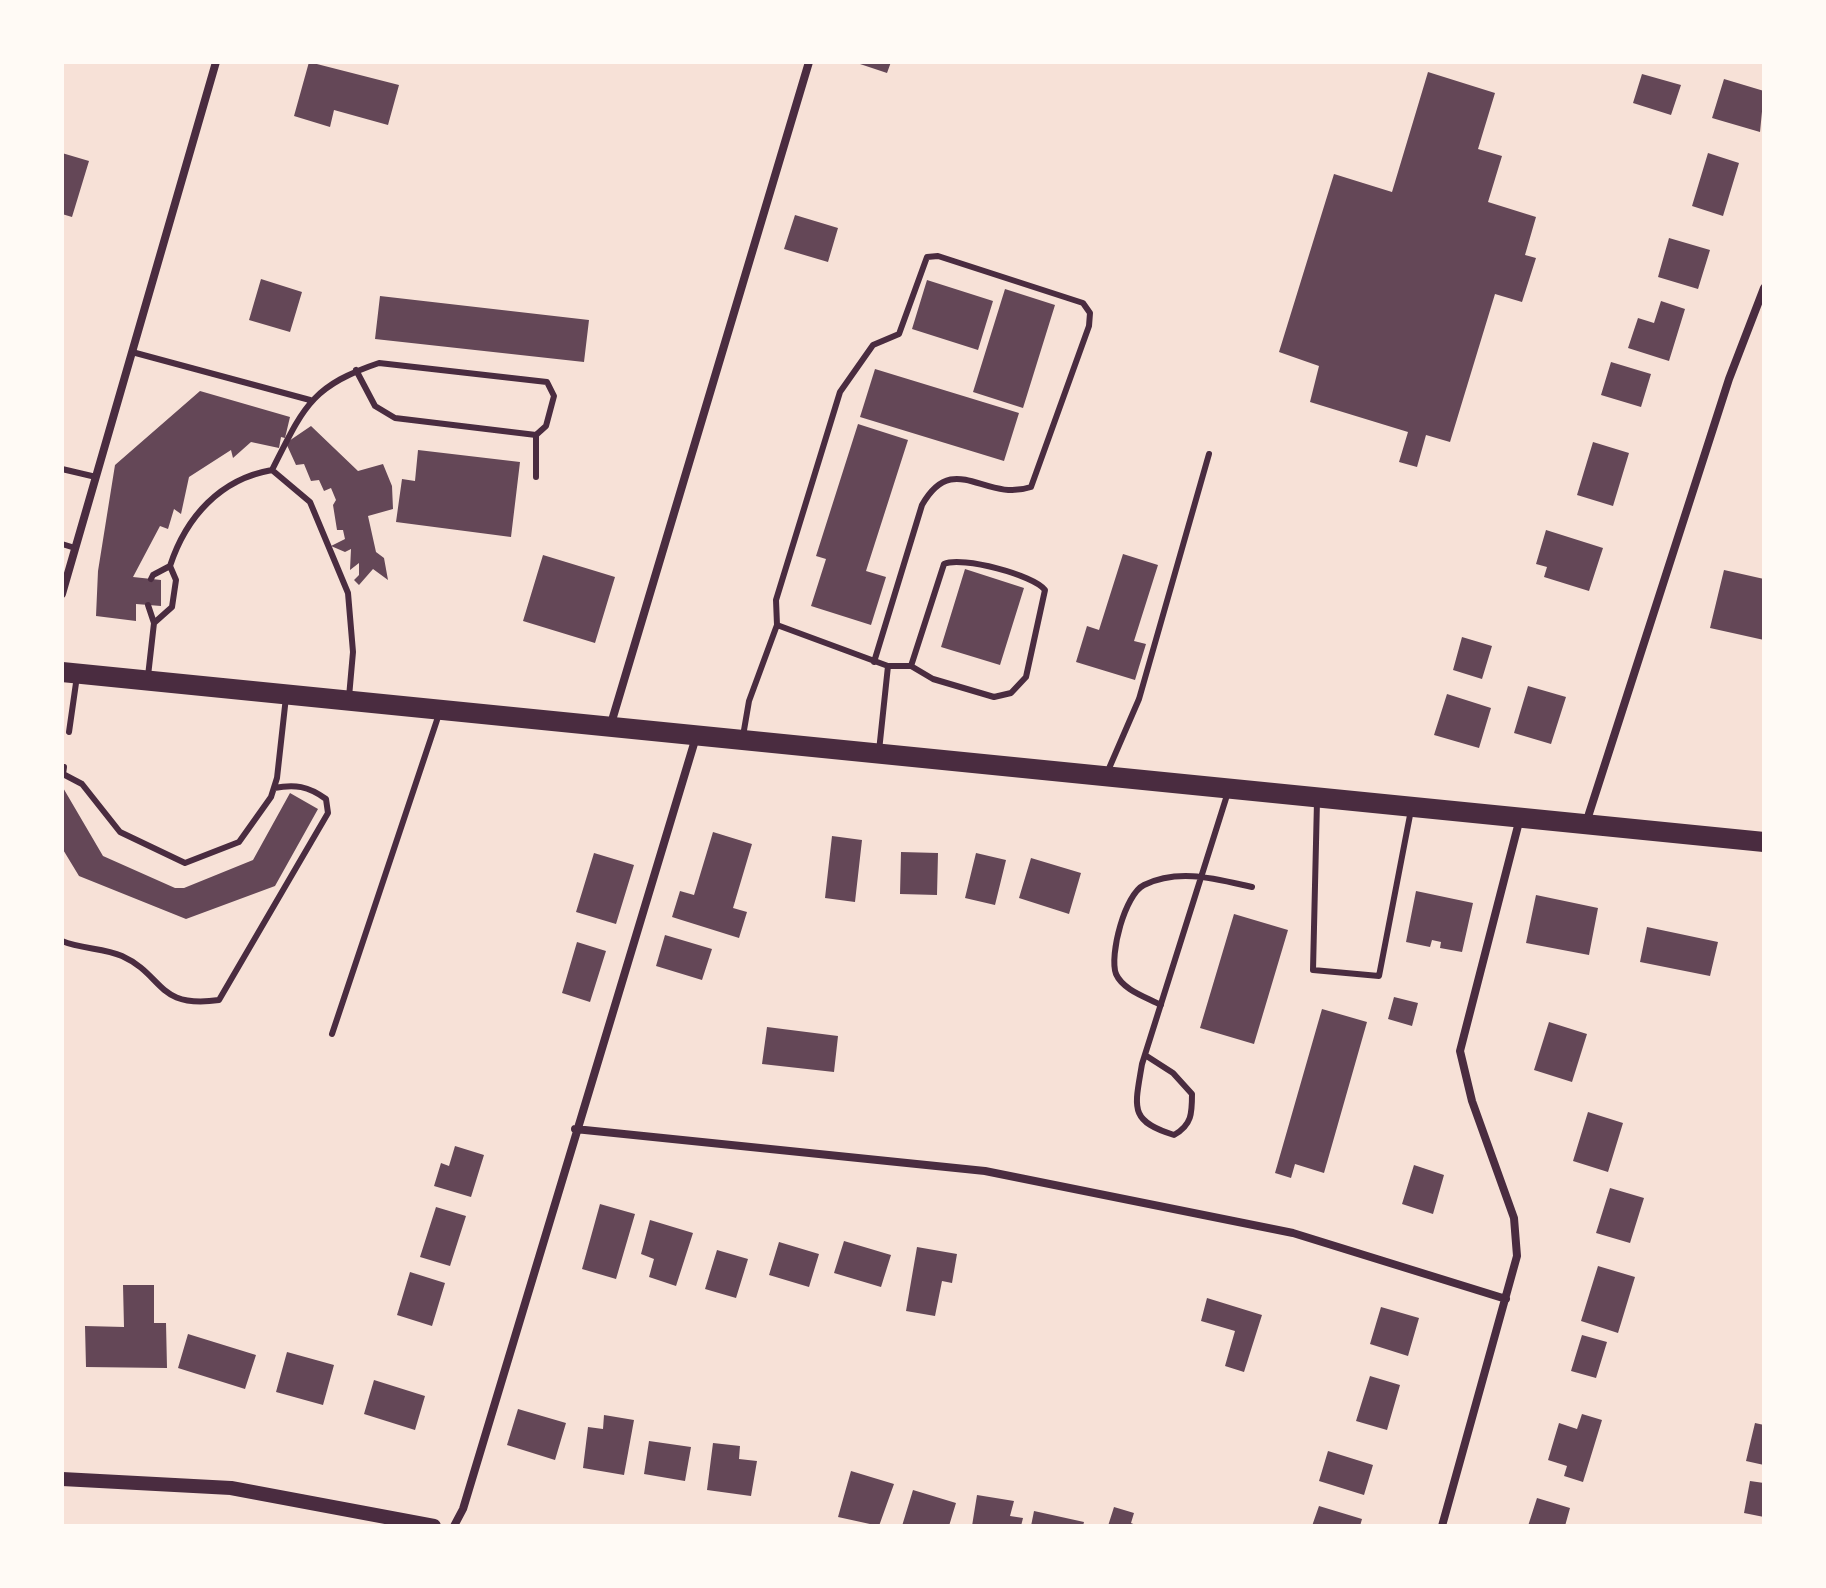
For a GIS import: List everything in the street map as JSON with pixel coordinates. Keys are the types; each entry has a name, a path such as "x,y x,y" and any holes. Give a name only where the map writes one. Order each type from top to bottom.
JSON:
{"main road":[{"path":"70,673 1764,842"}],"street":[{"path":"62,594 216,62"},
{"path":"609,728 809,62"},
{"path":"1586,824 1724,394 1764,288"},
{"path":"454,1526 463,1509 575,1129 696,736"},
{"path":"1442,1526 1517,1256 1514,1218 1472,1101 1460,1051 1520,818"},
{"path":"575,1129 985,1171 1293,1233 1506,1299"},
{"path":"62,1479 231,1488 434,1526"}],"lane":[{"path":"743,741 749,701 777,625 776,600 840,392 873,345 899,334 927,257 938,256 1083,303 1090,313 1089,326 1031,487 1018,492 999,490 946,478 934,485 922,505 874,662"},
{"path":"132,352 310,400"},
{"path":"272,470 310,400 334,380 379,363 547,382 554,396 546,426 536,435 536,477"},
{"path":"356,370 375,406 395,418 536,435"},
{"path":"1105,776 1139,699 1209,454"},
{"path":"62,469 96,477"},
{"path":"151,579 170,566 175,551 210,496 247,474 272,470 310,502 348,593 353,652 348,701"},
{"path":"62,544 75,548"},
{"path":"777,625 874,662 888,666 911,666 933,679 994,697 1011,693 1026,677 1045,590 1035,581 963,560 944,564 911,666"},
{"path":"154,623 172,607 176,580 170,566"},
{"path":"148,605 154,623 148,681"},
{"path":"879,754 888,666"},
{"path":"69,732 70,673"},
{"path":"63,772 82,784 120,832 185,863 239,842 274,788 287,695"},
{"path":"332,1034 441,710"},
{"path":"62,941 80,948 121,955 162,992 196,1003 219,1000 328,813 326,799 312,788 293,785 274,788"},
{"path":"1145,1055 1173,1073 1192,1094 1192,1115 1187,1128 1174,1135 1151,1128 1140,1118 1135,1104 1145,1055 1229,789"},
{"path":"1317,798 1313,970 1379,976 1411,807"},
{"path":"1161,1005 1128,988 1117,976 1112,956 1133,896 1141,886 1172,875 1201,876 1252,887"}],"building":[{"path":"309,62 399,85 388,125 334,110 330,127 294,116"},
{"path":"854,62 891,62 887,73"},
{"path":"1428,72 1495,93 1478,149 1502,156 1488,202 1536,217 1525,255 1536,258 1522,302 1495,294 1450,442 1426,435 1417,467 1399,462 1408,432 1310,402 1319,366 1279,352 1334,174 1392,192"},
{"path":"1642,74 1681,85 1671,115 1633,103"},
{"path":"1724,79 1764,91 1760,132 1712,118"},
{"path":"62,153 89,161 72,217 62,214"},
{"path":"1708,153 1739,163 1723,216 1692,206"},
{"path":"795,215 838,228 828,262 784,249"},
{"path":"1669,238 1710,250 1698,289 1658,277"},
{"path":"261,279 302,292 290,332 249,320"},
{"path":"927,280 993,301 978,350 912,329"},
{"path":"1005,289 1055,305 1023,408 973,392"},
{"path":"380,296 589,320 584,362 375,339"},
{"path":"1661,301 1685,309 1669,361 1628,348 1638,318 1654,323"},
{"path":"1611,362 1651,374 1641,407 1601,395"},
{"path":"875,369 1019,413 1004,461 860,417"},
{"path":"200,391 290,417 285,438 281,437 279,448 251,442 233,458 231,450 189,477 181,514 174,509 168,529 160,526 133,577 161,580 161,606 136,604 136,621 96,616 98,571 115,465"},
{"path":"858,424 908,440 866,571 886,577 871,625 811,606 826,559 816,556"},
{"path":"311,426 358,471 383,464 392,486 393,509 368,516 376,552 384,558 388,580 373,569 359,585 354,580 359,575 359,563 350,570 351,549 345,552 331,546 345,539 343,530 337,530 333,505 336,500 331,488 324,491 319,480 311,481 304,464 296,465 286,443"},
{"path":"1593,442 1629,453 1613,506 1577,495"},
{"path":"418,450 520,462 511,537 396,522 402,479 415,481"},
{"path":"1546,530 1603,548 1589,591 1544,577 1547,567 1536,564"},
{"path":"1123,554 1158,565 1134,641 1146,644 1135,680 1076,662 1087,626 1099,630"},
{"path":"543,555 615,577 595,643 523,621"},
{"path":"965,569 1024,588 1000,665 941,647"},
{"path":"1724,570 1764,579 1764,640 1710,628"},
{"path":"1462,637 1492,646 1482,679 1453,670"},
{"path":"1528,686 1566,697 1551,744 1514,733"},
{"path":"1447,694 1491,708 1479,748 1434,735"},
{"path":"62,786 103,856 175,888 184,888 253,860 290,793 318,809 275,886 186,919 79,876 62,848"},
{"path":"713,832 752,844 733,908 747,912 739,938 672,917 680,891 694,895"},
{"path":"832,836 862,840 855,902 825,898"},
{"path":"901,852 938,853 937,895 900,894"},
{"path":"594,853 634,865 616,924 576,912"},
{"path":"976,853 1006,860 995,905 965,898"},
{"path":"1031,858 1081,873 1069,914 1019,898"},
{"path":"1416,891 1473,903 1462,952 1440,948 1441,942 1432,940 1430,947 1406,942"},
{"path":"1536,895 1598,908 1589,955 1526,943"},
{"path":"1234,914 1288,930 1254,1044 1200,1028"},
{"path":"1647,927 1718,942 1710,976 1640,962"},
{"path":"665,935 712,949 702,980 656,966"},
{"path":"577,942 606,951 590,1002 562,993"},
{"path":"1394,997 1418,1003 1412,1026 1388,1019"},
{"path":"1322,1009 1367,1022 1324,1173 1295,1164 1291,1178 1275,1173"},
{"path":"1549,1022 1587,1034 1572,1082 1534,1070"},
{"path":"767,1027 838,1036 834,1072 762,1064"},
{"path":"1588,1112 1623,1123 1608,1172 1573,1161"},
{"path":"455,1146 484,1155 471,1197 434,1186 441,1163 449,1166"},
{"path":"1414,1165 1444,1175 1433,1214 1402,1204"},
{"path":"1610,1188 1644,1198 1630,1243 1596,1233"},
{"path":"600,1204 635,1214 616,1279 582,1269"},
{"path":"436,1207 466,1216 450,1266 420,1257"},
{"path":"650,1220 693,1233 676,1286 649,1277 654,1259 641,1254"},
{"path":"844,1241 891,1255 881,1287 834,1273"},
{"path":"779,1242 819,1254 809,1287 769,1275"},
{"path":"917,1247 957,1254 952,1283 942,1281 935,1316 906,1311"},
{"path":"717,1250 748,1259 736,1298 705,1289"},
{"path":"1598,1266 1635,1277 1618,1333 1581,1321"},
{"path":"410,1272 445,1283 432,1326 397,1315"},
{"path":"123,1285 154,1285 154,1323 166,1323 167,1368 86,1367 85,1326 124,1327"},
{"path":"1207,1298 1262,1315 1244,1372 1225,1366 1235,1331 1201,1321"},
{"path":"1381,1307 1419,1318 1408,1356 1370,1344"},
{"path":"188,1334 256,1355 245,1389 178,1368"},
{"path":"1582,1335 1607,1342 1596,1378 1571,1371"},
{"path":"287,1352 334,1365 323,1405 276,1392"},
{"path":"1370,1376 1400,1385 1387,1430 1356,1421"},
{"path":"374,1380 425,1396 415,1430 364,1414"},
{"path":"518,1409 566,1423 555,1460 507,1445"},
{"path":"1582,1414 1602,1420 1583,1482 1564,1476 1567,1466 1548,1460 1559,1423 1577,1429"},
{"path":"604,1415 634,1420 624,1475 583,1468 588,1427 603,1429"},
{"path":"1755,1423 1764,1425 1764,1465 1746,1461"},
{"path":"649,1441 691,1447 685,1481 644,1474"},
{"path":"713,1443 740,1446 739,1459 757,1461 751,1496 707,1490"},
{"path":"1328,1451 1373,1465 1364,1495 1319,1481"},
{"path":"851,1471 894,1484 879,1526 838,1517"},
{"path":"1750,1481 1764,1483 1764,1517 1744,1513"},
{"path":"913,1490 956,1503 949,1526 902,1526"},
{"path":"977,1495 1014,1501 1010,1516 1023,1518 1021,1526 972,1526"},
{"path":"1537,1498 1570,1508 1565,1526 1528,1526"},
{"path":"1319,1506 1362,1519 1360,1526 1312,1526"},
{"path":"1114,1507 1134,1513 1131,1523 1138,1526 1108,1526"},
{"path":"1034,1511 1084,1522 1083,1526 1031,1526"}]}
